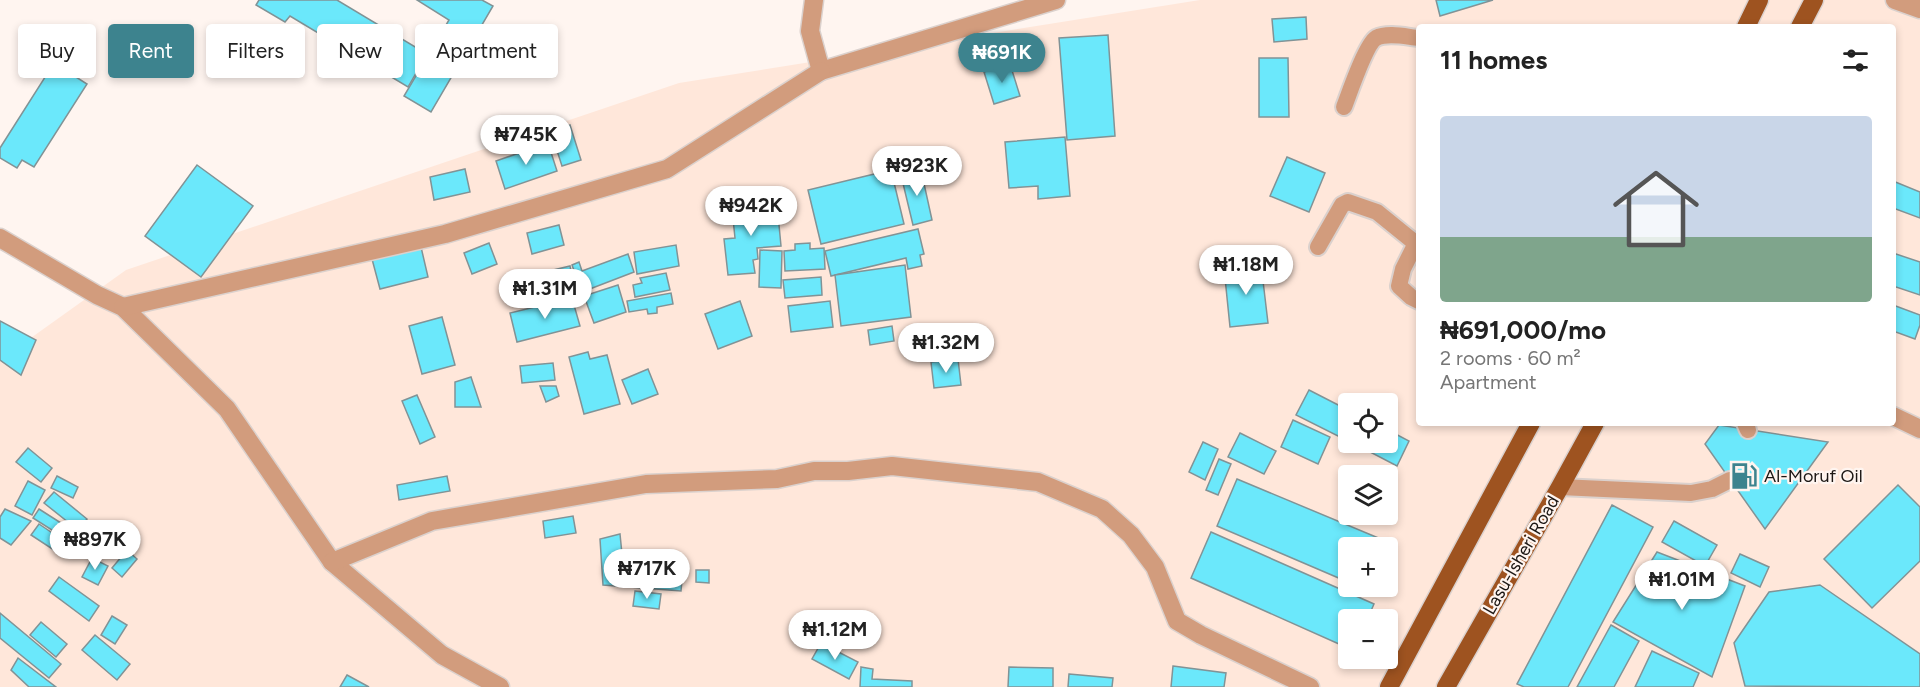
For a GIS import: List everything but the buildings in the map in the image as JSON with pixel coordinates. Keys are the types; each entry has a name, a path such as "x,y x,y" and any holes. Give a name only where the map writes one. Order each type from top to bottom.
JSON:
{"main road":[{"path":"1747,24 1759,0"},
{"path":"1802,24 1814,0"},
{"path":"1389,687 1529,426"},
{"name":"Lasu-Isheri Road","path":"1446,687 1592,426"}],"street":[{"path":"814,0 810,31 821,71"},
{"path":"123,307 445,234 667,169 821,71 1056,0"},
{"path":"1895,0 1920,9"},
{"path":"0,238 97,295 123,307 227,409 332,562 442,655 500,687"},
{"path":"1896,417 1920,429"},
{"path":"332,562 432,521 646,484 777,479 814,471 848,471 892,466 1038,482 1102,509 1131,535 1155,567 1177,621 1201,635 1310,687"}],"lane":[{"path":"1344,107 1368,48 1375,39 1387,36 1416,38"},
{"path":"1318,247 1338,210 1348,202 1377,212 1414,242 1399,286 1416,300"},
{"path":"1560,487 1691,493 1712,489 1730,480"}],"shaded area":[{"path":"1200,0 1920,0 1920,687 0,687 0,360 126,270 679,83"}],"place":[{"name":"Al-Moruf Oil","path":"1744,476"}]}
